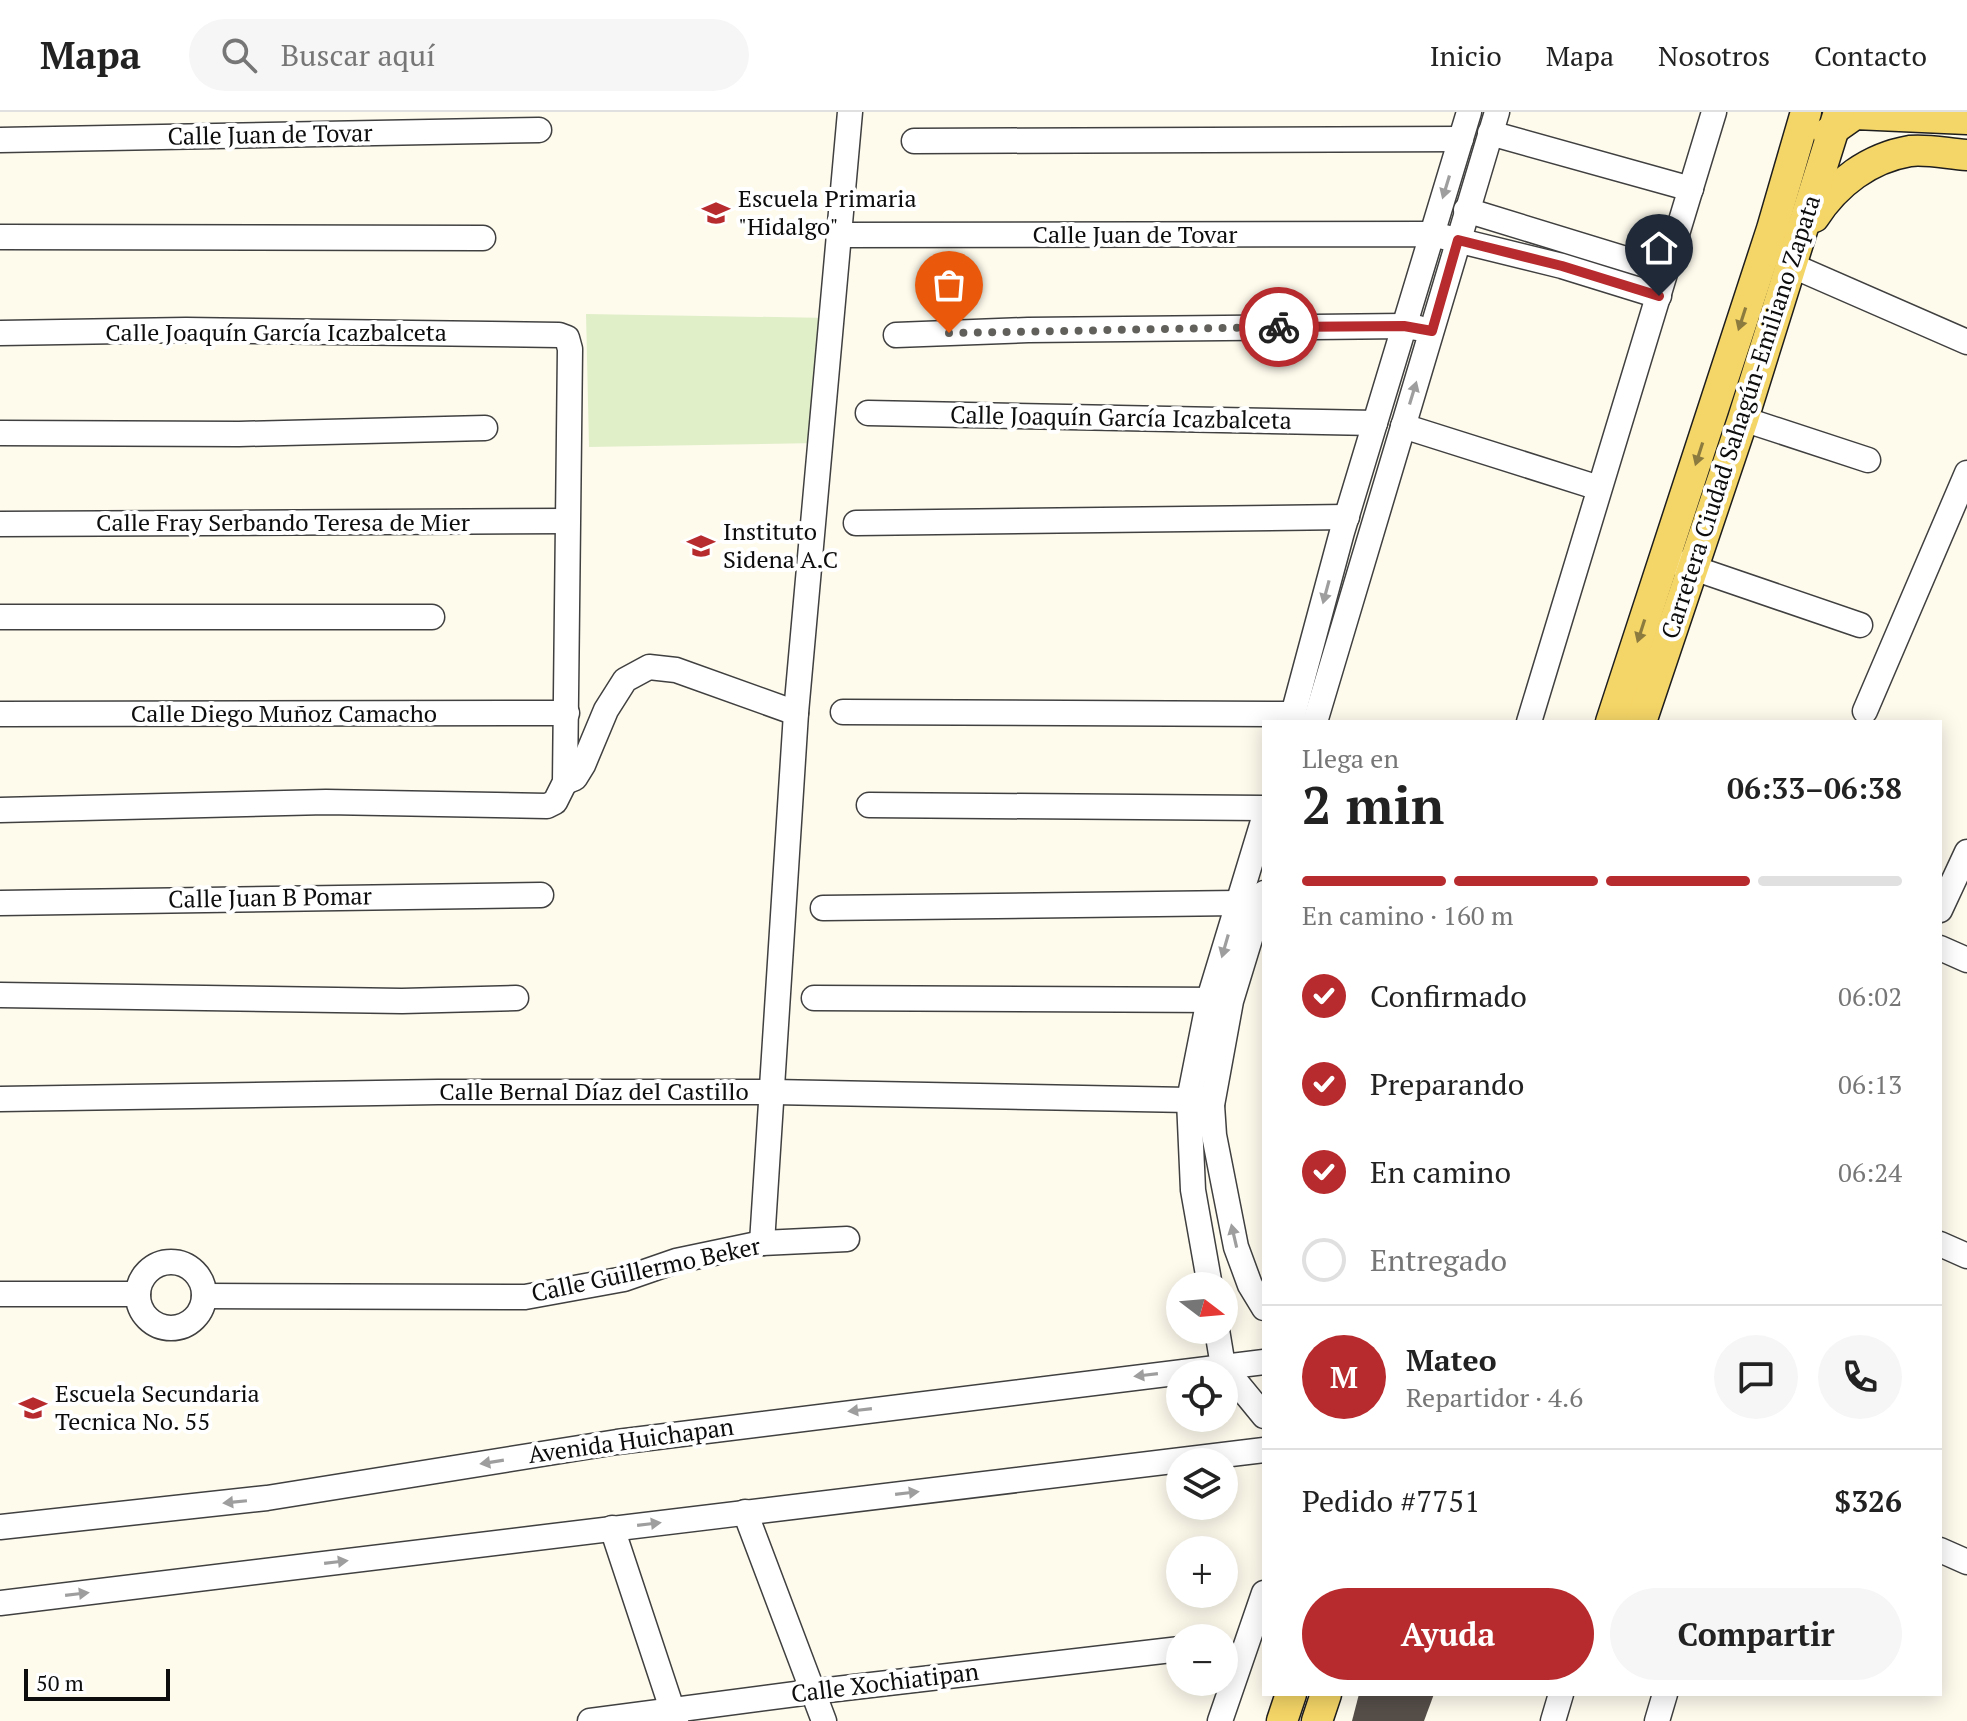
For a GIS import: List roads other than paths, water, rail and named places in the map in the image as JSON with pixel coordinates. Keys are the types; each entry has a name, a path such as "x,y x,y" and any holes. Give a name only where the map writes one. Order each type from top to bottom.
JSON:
{"main road":[{"name":"Carretera Ciudad Sahagún-Emiliano Zapata","path":"1769,237 1806,112"},
{"path":"1612,720 1769,237 1800,167 1834,117 1855,114 1959,116"},
{"name":"Carretera Ciudad Sahagún-Emiliano Zapata","path":"1642,720 1797,253 1834,117"},
{"path":"1834,117 1854,146 1967,155"},
{"path":"1797,253 1832,193 1857,171 1882,159 1912,151"},
{"path":"1282,1721 1290,1696"},
{"path":"1317,1721 1325,1696"}],"street":[{"path":"762,1243 796,713 850,112"},
{"path":"1299,719 1347,517 1469,112"},
{"path":"1530,720 1714,112"},
{"path":"1299,719 1403,426 1493,122 1691,189"},
{"name":"Calle Juan de Tovar","path":"0,140 539,130"},
{"path":"914,141 1461,139"},
{"path":"1466,210 1665,271"},
{"name":"Calle Juan de Tovar","path":"838,235 1432,234 1562,266 1659,296"},
{"path":"0,237 483,238"},
{"path":"1797,253 1967,342"},
{"path":"896,335 1028,330 1404,326 1432,331"},
{"name":"Calle Joaquín García Icazbalceta","path":"0,333 186,330 552,335 567,338 570,344 567,521"},
{"name":"Calle Joaquín García Icazbalceta","path":"868,413 1375,423"},
{"path":"1743,419 1868,460"},
{"path":"1403,426 1599,488"},
{"path":"0,433 239,434 485,428"},
{"path":"1865,711 1967,473"},
{"path":"856,523 1347,517"},
{"path":"0,810 326,802 547,806 555,802 565,782 567,521"},
{"name":"Calle Fray Serbando Teresa de Mier","path":"0,524 567,521"},
{"path":"1665,557 1860,625"},
{"path":"0,617 432,617"},
{"path":"565,782 575,778 583,765 606,710 625,680 649,667 676,670 796,713"},
{"path":"843,712 1299,719"},
{"name":"Calle Diego Muñoz Camacho","path":"0,714 567,713"},
{"path":"869,805 1262,808"},
{"path":"1208,1272 1193,1190 1200,1102 1220,1000 1257,902 1262,842"},
{"path":"1942,906 1967,852"},
{"name":"Calle Juan B Pomar","path":"0,903 541,895"},
{"path":"823,908 1257,902"},
{"path":"1942,949 1967,960"},
{"path":"0,995 402,1001 516,998"},
{"path":"814,998 1220,1000"},
{"name":"Calle Bernal Díaz del Castillo","path":"0,1099 438,1092 773,1092 1200,1102"},
{"path":"1200,1102 1214,1135 1236,1247 1250,1285 1262,1305"},
{"name":"Calle Guillermo Beker","path":"204,1296 525,1297 624,1279 676,1261 762,1243 847,1239"},
{"path":"1942,1245 1967,1256"},
{"path":"172,1261 185,1264 195,1272 202,1283 204,1296 194,1319 183,1326 170,1328 147,1318 140,1307 138,1294 148,1270 172,1261"},
{"path":"0,1294 138,1294"},
{"name":"Avenida Huichapan","path":"1238,1365 1262,1362"},
{"name":"Avenida Huichapan","path":"0,1527 267,1498 617,1442 1166,1373"},
{"path":"1238,1384 1262,1414"},
{"path":"0,1603 1262,1450"},
{"path":"745,1512 824,1721"},
{"path":"612,1528 674,1716"},
{"path":"1942,1551 1967,1562"},
{"path":"1238,1638 1262,1596"},
{"name":"Calle Xochiatipan","path":"590,1721 674,1716 811,1692 1166,1651"},
{"path":"1220,1721 1225,1696"},
{"path":"1553,1721 1560,1696"},
{"path":"1657,1721 1664,1696"}],"place":[{"name":"Escuela Primaria \"Hidalgo\"","path":"716,213"},
{"name":"Instituto Sidena A.C","path":"701,546"},
{"name":"Escuela Secundaria Tecnica No. 55","path":"33,1408"}]}
